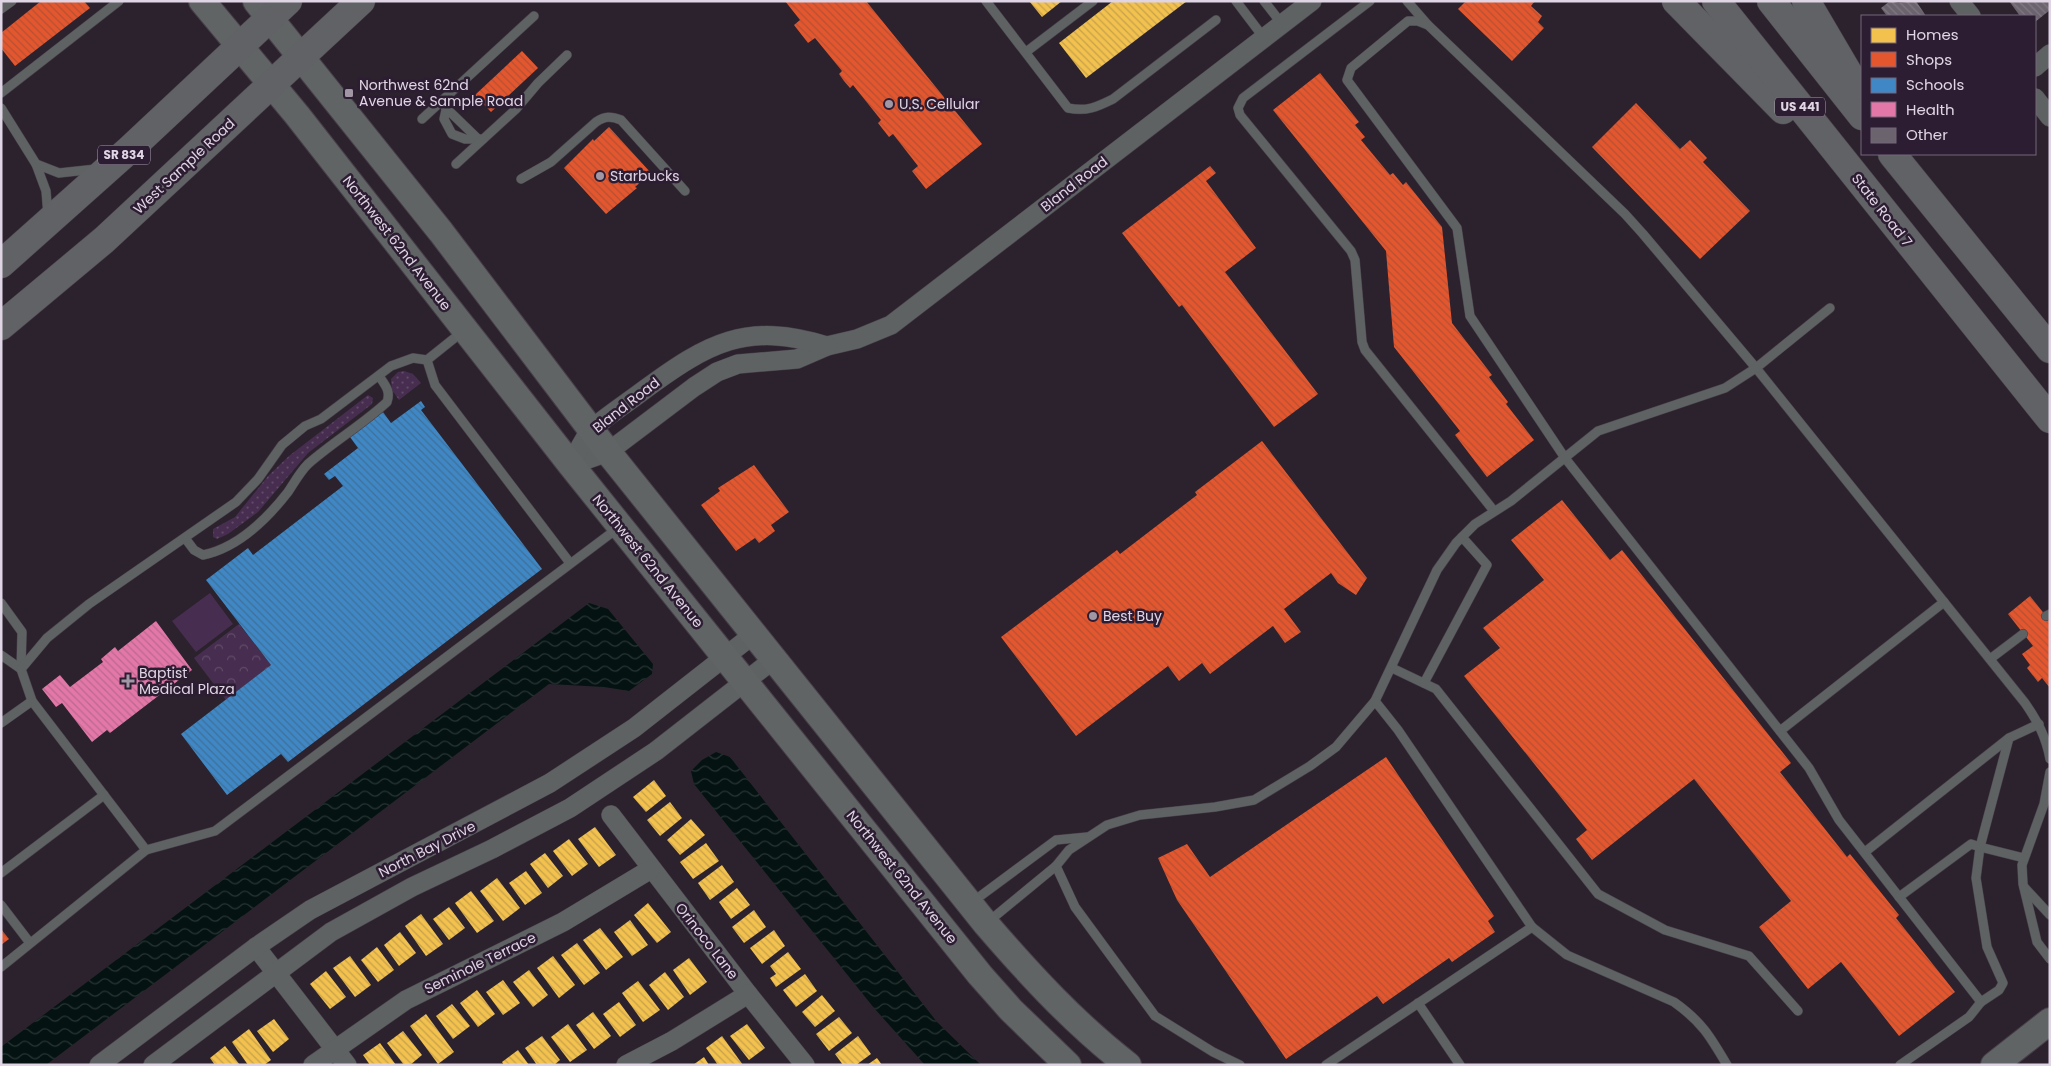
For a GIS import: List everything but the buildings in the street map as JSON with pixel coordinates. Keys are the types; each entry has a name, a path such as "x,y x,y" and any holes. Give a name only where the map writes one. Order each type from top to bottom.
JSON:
{"main road":[{"name":"West Sample Road","path":"1,326 104,240 361,1"},
{"path":"1676,1 1884,212"},
{"name":"State Road 7","path":"1716,1 2050,419"},
{"name":"US 441","path":"1771,1 1861,115"},
{"path":"1806,1 1861,94"},
{"name":"SR 834","path":"1,264 111,167 239,48 272,7"},
{"path":"1893,155 2050,349"}],"street":[{"name":"Northwest 62nd Avenue","path":"202,1 980,975 1011,1010 1068,1065"},
{"name":"Bland Road","path":"571,465 608,452 694,387 717,372 738,364 797,359 827,346 857,339 891,325 1312,1"},
{"path":"1959,1 1970,15"},
{"path":"272,7 302,57 441,232 608,452 978,914 1036,982 1067,1013 1128,1065"},
{"path":"2036,65 2050,54"},
{"path":"2036,99 2050,117"},
{"name":"Bland Road","path":"571,465 591,430 683,361 718,344 758,335 800,338 827,346"},
{"name":"North Bay Drive","path":"99,1065 256,947 310,910 550,783 634,728 754,634"},
{"name":"North Bay Drive","path":"152,1065 331,932 412,886 492,849 570,808 656,751 774,659"},
{"path":"524,798 540,824"},
{"name":"Orinoco Lane","path":"611,815 748,994 805,1065"},
{"name":"Seminole Terrace","path":"313,1065 334,1048 406,1000 563,922 652,868"},
{"path":"256,947 347,1065"},
{"path":"626,1065 672,1041 748,994"},
{"path":"1994,1065 2050,1021"}],"lane":[{"path":"1,9 12,1"},
{"path":"1,93 119,1"},
{"path":"986,1 1068,108 1080,110 1095,108 1113,99 1216,20"},
{"path":"1026,52 1093,1"},
{"path":"1236,1 1264,38"},
{"path":"1264,1 1282,24"},
{"path":"1370,1 1243,98 1238,108 1240,115 1355,260 1362,342 1365,350 1494,511"},
{"path":"1407,1 1428,25 1625,214 1756,368 1990,659 2039,724 2047,742 2050,759"},
{"path":"422,119 534,16"},
{"path":"1428,25 1418,21 1408,22 1351,68 1347,80 1457,228 1470,316 1565,458 1809,768 1829,806 1981,1002"},
{"path":"456,164 480,139 516,109 538,83 567,55"},
{"path":"450,94 445,108 444,120 452,134 465,140 480,139"},
{"path":"1,108 5,124 36,164 46,191 49,223"},
{"path":"445,108 480,139"},
{"path":"520,179 551,162 596,122 604,117 613,116 621,120 685,191"},
{"path":"36,164 59,173 111,167"},
{"path":"978,914 1056,866 1069,850 1107,825 1140,816 1215,807 1254,800 1302,772 1336,747 1375,701 1436,570 1462,537 1475,524 1565,458 1598,431 1726,388 1756,368 1830,308"},
{"path":"21,669 47,638 71,619 236,502 258,479 282,445 391,366 413,358 427,360 465,330"},
{"path":"427,360 435,385 570,564"},
{"path":"185,538 194,550 203,555 216,552 241,538 282,500 306,467 387,402 389,396 387,388 378,376"},
{"path":"1,967 146,850 215,831 620,526"},
{"path":"1424,683 1487,565 1462,537"},
{"path":"1780,731 1944,602"},
{"path":"1,603 22,632 21,669 32,701 146,850"},
{"path":"1990,659 2024,634"},
{"path":"1,655 21,669"},
{"path":"1392,668 1436,689 1598,894 1665,930 1749,956 1798,1011"},
{"path":"1,723 32,701"},
{"path":"1375,701 1398,730 1532,927 1567,955 1674,1002 1706,1028 1728,1065"},
{"path":"1864,852 2009,738 2039,724"},
{"path":"1900,1065 1969,1017 1981,1002 2000,990 2003,983 1988,947 1976,878 1980,847 2009,738"},
{"path":"2050,772 2044,804 2022,865 2022,884 2037,942 2050,959"},
{"path":"1,874 104,794"},
{"path":"978,914 1056,840 1090,836"},
{"path":"1900,897 1971,844 2024,858"},
{"path":"1056,866 1075,907 1155,1016 1213,1052 1240,1065"},
{"path":"2022,884 2050,915"},
{"path":"1,905 30,943"},
{"path":"1330,1063 1532,927"},
{"path":"1418,1003 1460,1065"}],"green space":[{"path":"404,371 413,374 421,383 399,400 392,390 391,379 398,372"},
{"path":"368,395 373,398 372,404 308,453 258,512 228,534 217,539 213,537 213,529 235,517 268,476 289,456"},
{"path":"210,593 233,624 196,652 172,621"},
{"path":"239,624 271,665 226,700 194,658"}],"water":[{"path":"589,603 608,609 653,664 652,674 629,691 604,687 549,684 46,1065 1,1065 1,1047"},
{"path":"716,752 730,757 937,1022 981,1065 925,1065 874,1008 694,784 691,771 702,760"}],"place":[{"name":"Northwest 62nd Avenue & Sample Road","path":"349,93"},
{"name":"U.S. Cellular","path":"889,104"},
{"name":"Starbucks","path":"600,176"},
{"name":"Best Buy","path":"1093,616"},
{"name":"Baptist Medical Plaza","path":"128,681"}]}
